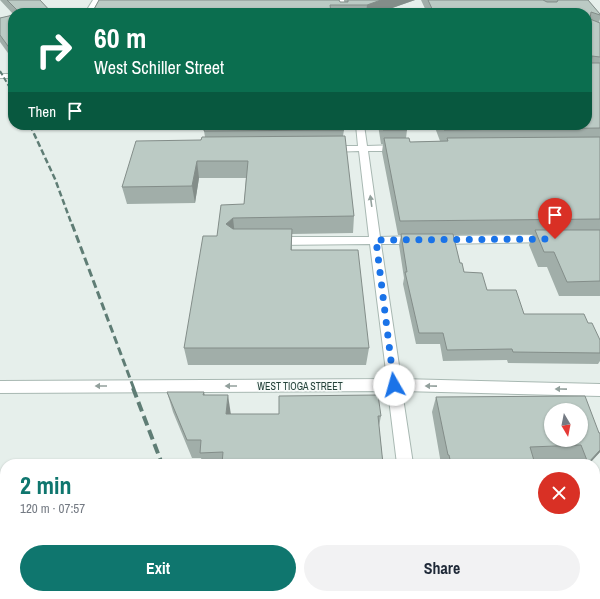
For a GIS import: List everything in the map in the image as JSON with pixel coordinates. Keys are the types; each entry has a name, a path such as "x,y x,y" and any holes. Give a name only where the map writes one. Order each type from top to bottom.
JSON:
{"street":[{"path":"361,130 404,459"},
{"path":"324,149 411,148"},
{"path":"266,241 554,239"},
{"name":"WEST TIOGA STREET","path":"0,387 394,385 600,390"}],"building":[{"path":"7,0 40,0 47,8 15,8"},
{"path":"99,0 339,0 340,2 348,2 348,0 381,0 367,5 330,5 330,8 95,8"},
{"path":"428,0 543,0 547,2 557,2 558,0 588,0 600,15 592,12 592,8 432,8"},
{"path":"8,16 8,46 0,35 0,18"},
{"path":"592,20 600,23 600,57 592,56"},
{"path":"592,63 600,63 600,128 592,128"},
{"path":"204,130 344,130 204,131"},
{"path":"345,136 354,216 233,218 226,224 233,229 292,229 291,250 358,250 369,348 184,348 203,236 217,236 221,205 244,204 248,161 197,161 192,186 122,187 136,141 201,140 202,137"},
{"path":"600,137 600,219 400,221 384,138 409,138 410,142 448,141 447,138"},
{"path":"535,230 600,230 600,281 567,282 554,252 544,252"},
{"path":"401,234 453,234 460,263 462,263 464,272 482,273 487,290 516,290 524,314 584,314 588,323 592,323 600,340 600,353 513,352 512,349 447,350 443,333 419,333 405,272 407,272"},
{"path":"167,392 204,392 203,395 228,395 226,414 279,414 279,396 378,395 381,416 378,416 382,459 222,459 223,452 200,453 201,440 187,440"},
{"path":"585,396 588,403 544,403 544,446 530,447 534,459 450,459 436,397"},
{"path":"588,404 600,433 600,450 592,459 586,459 582,447 588,447"}],"railway":[{"path":"0,71 8,85"},
{"path":"32,130 55,179 72,225"},
{"path":"72,224 134,389"},
{"path":"133,388 160,459"}],"route":[{"path":"394,385 376,240 555,239"}]}
